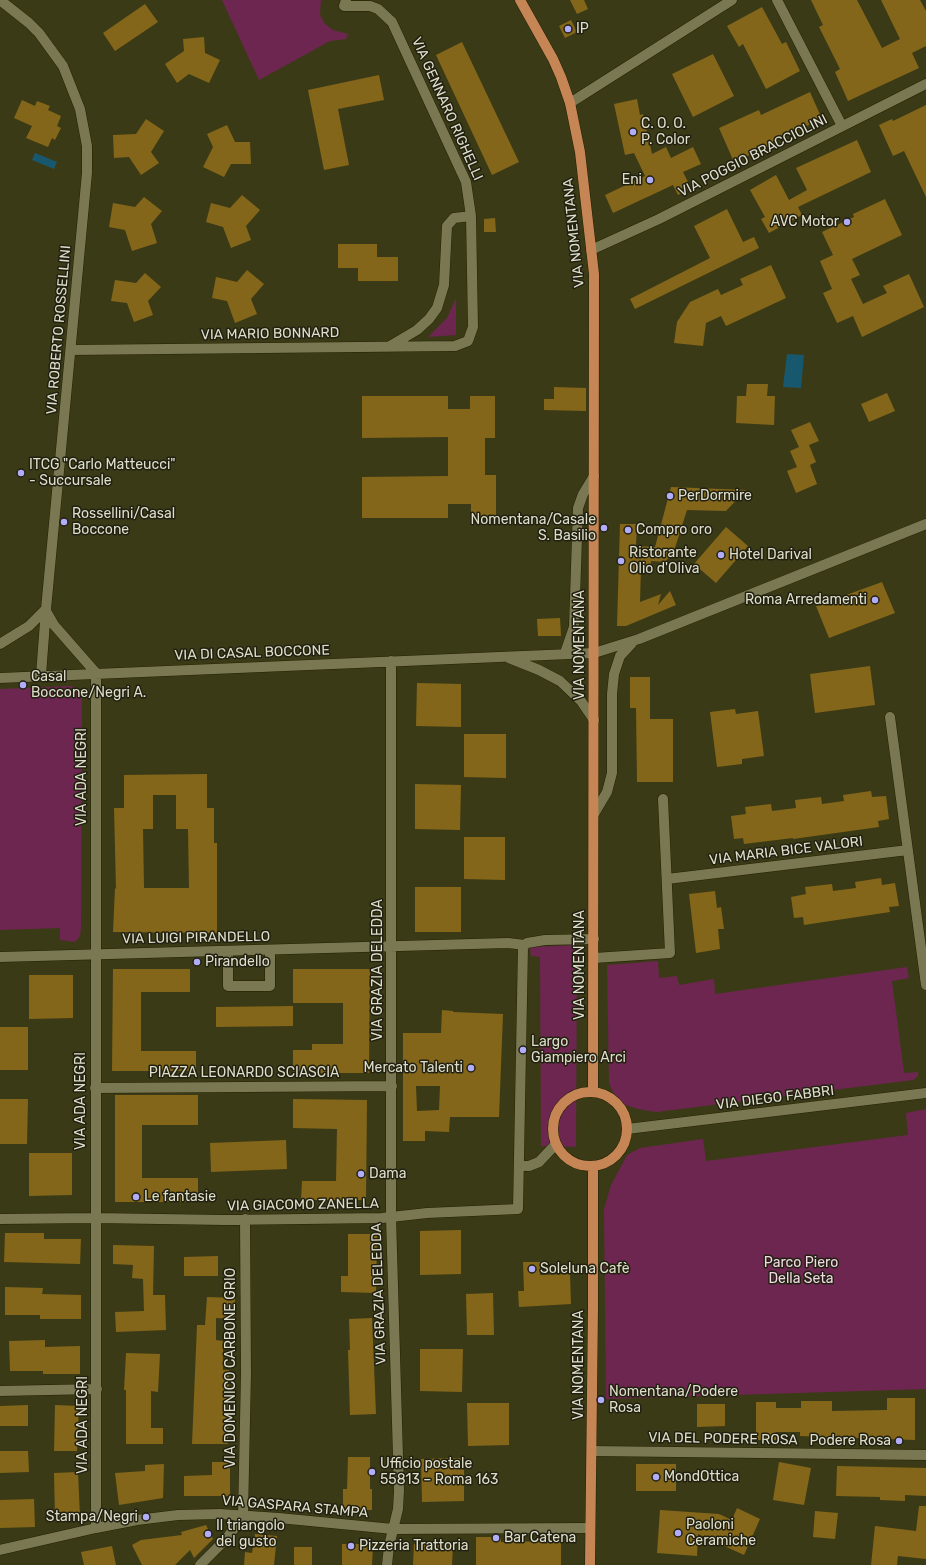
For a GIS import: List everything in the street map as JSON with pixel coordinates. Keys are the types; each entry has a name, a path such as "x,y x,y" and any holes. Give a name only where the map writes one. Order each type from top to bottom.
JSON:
{"main road":[{"name":"VIA NOMENTANA","path":"520,0 562,77 570,103 579,147 591,250 595,303 593,1092"},
{"path":"593,1092 605,1095 619,1106 624,1114 627,1130 625,1140 616,1155 608,1161 593,1166 574,1162 561,1151 556,1144 553,1126 558,1109 571,1097 579,1093 593,1092"},
{"name":"VIA NOMENTANA","path":"590,1565 593,1166"}],"street":[{"name":"VIA ROBERTO ROSSELLINI","path":"0,0 29,22 52,49 72,86 84,125 87,146 87,173 41,675"},
{"name":"VIA GENNARO RIGHELLI","path":"346,0 344,6 370,6 378,9 386,15 396,29 466,182 471,216 473,327 468,341"},
{"path":"570,103 732,0"},
{"path":"777,0 842,126"},
{"name":"VIA POGGIO BRACCIOLINI","path":"591,250 665,216 926,84"},
{"path":"386,347 401,341 417,330 429,319 437,308 444,285 447,226 454,218 471,216"},
{"name":"VIA MARIO BONNARD","path":"71,350 455,346 468,341"},
{"name":"VIA NOMENTANA","path":"565,653 574,627 578,508 583,494 594,476"},
{"name":"VIA DI CASAL BOCCONE","path":"0,678 41,675 506,657 594,652 634,641 926,524"},
{"path":"0,644 29,626 46,609 54,625 96,673"},
{"path":"594,814 607,792 612,773 612,694 614,674 620,656 634,641"},
{"name":"VIA DI CASAL BOCCONE","path":"506,657 539,670 560,681 581,701 594,720"},
{"name":"VIA GRAZIA DELEDDA","path":"387,1565 398,1509 399,1492 391,1217 391,661"},
{"name":"VIA ADA NEGRI","path":"96,673 96,1528"},
{"path":"890,717 926,986"},
{"path":"594,958 670,954 663,799"},
{"name":"VIA MARIA BICE VALORI","path":"667,879 908,850"},
{"name":"VIA LUIGI PIRANDELLO","path":"0,957 228,952 508,943 525,945 545,940 594,939"},
{"path":"391,1217 427,1213 518,1209 522,950 525,945"},
{"path":"228,952 228,986 270,986 270,950"},
{"name":"PIAZZA LEONARDO SCIASCIA","path":"95,1088 392,1086"},
{"name":"VIA DIEGO FABBRI","path":"627,1130 926,1093"},
{"path":"519,1166 529,1166 539,1162 556,1144"},
{"name":"VIA GIACOMO ZANELLA","path":"0,1219 245,1219 391,1217"},
{"name":"VIA DOMENICO CARBONE GRIO","path":"244,1516 246,1373 245,1219"},
{"path":"0,1391 97,1389"},
{"name":"VIA DEL PODERE ROSA","path":"592,1451 926,1455"},
{"name":"VIA GASPARA STAMPA","path":"0,1550 96,1528 163,1516 220,1514 393,1530 590,1528"},
{"path":"200,1565 227,1538 244,1516"}],"green space":[{"path":"222,0 321,0 320,15 325,24 333,30 348,34 346,39 330,41 259,80"},
{"path":"456,298 456,335 428,337 447,318"},
{"path":"72,686 82,693 81,928 80,936 75,942 60,940 60,928 0,930 0,689"},
{"path":"577,945 576,1147 541,1146 540,957 531,956 530,947"},
{"path":"658,961 659,978 677,976 679,985 714,979 715,994 907,967 909,978 892,981 904,1073 918,1072 918,1076 913,1080 656,1112 625,1105 615,1096 609,1083 607,965"},
{"name":"Parco Piero Della Seta","path":"926,1109 926,1389 606,1399 604,1209 611,1185 627,1155 640,1148 703,1139 706,1161 908,1135 906,1113"}],"water":[{"path":"35,153 57,162 54,169 32,160"},
{"path":"787,354 804,355 801,388 783,387"}],"building":[{"path":"570,0 584,0 588,9 577,14"},
{"path":"811,0 857,0 882,48 900,39 881,0 920,0 926,11 926,46 912,53 919,68 848,101 835,72 840,69 819,27 823,25"},
{"path":"145,4 158,22 115,51 103,33"},
{"path":"762,7 782,44 786,42 800,71 766,89 743,44 739,47 727,26"},
{"name":"IP","path":"571,20 577,32 565,38 559,26"},
{"path":"204,37 205,53 220,60 209,83 189,74 177,83 165,64 184,51 183,39"},
{"path":"462,42 519,162 492,175 436,55"},
{"path":"713,54 734,96 693,117 672,74"},
{"path":"379,75 384,100 338,109 349,165 324,170 308,90"},
{"path":"810,92 822,119 773,141 774,144 734,162 719,128 759,110 761,115"},
{"path":"637,99 640,115 643,114 652,154 666,147 671,158 693,147 701,164 683,172 691,188 678,195 673,185 613,213 605,195 645,176 634,153 625,155 614,104"},
{"path":"22,100 35,106 37,101 50,106 48,110 61,116 57,126 61,128 55,140 52,138 48,147 26,138 32,126 14,118"},
{"path":"926,105 926,197 904,151 893,156 879,125 892,119 893,121"},
{"path":"146,119 164,131 151,152 159,163 141,175 129,157 114,158 113,135 136,134"},
{"path":"227,125 235,142 250,142 251,164 231,164 224,177 203,167 213,147 207,134"},
{"path":"857,140 871,172 798,207 802,215 769,233 761,219 765,217 750,190 776,175 789,200 807,190 796,168"},
{"path":"242,195 260,210 246,226 251,240 231,248 223,227 206,222 211,203 230,208"},
{"path":"144,197 162,211 151,224 157,243 132,251 125,230 109,227 113,203 135,207"},
{"path":"885,199 902,235 852,259 860,275 851,279 863,304 887,293 883,286 909,274 924,307 862,337 853,316 837,323 823,293 832,289 820,261 833,255 822,232 854,217 853,214"},
{"path":"727,209 743,242 754,237 759,248 635,309 630,299 710,258 694,226"},
{"path":"495,218 496,232 484,232 484,219"},
{"path":"338,244 377,244 377,257 398,257 398,281 358,281 358,268 338,268"},
{"path":"771,265 786,298 726,326 721,316 706,323 703,346 674,343 677,322 690,302 718,289 721,295 743,285 740,279"},
{"path":"247,270 264,284 251,299 257,314 235,323 227,301 212,298 216,277 237,282"},
{"path":"145,273 161,287 148,301 153,315 134,322 127,303 111,301 115,280 136,283"},
{"path":"747,384 768,384 767,396 775,396 774,425 736,423 737,396 746,396"},
{"path":"554,387 586,388 586,411 544,410 544,399 554,399"},
{"path":"887,393 895,411 869,422 861,404"},
{"path":"362,396 448,396 448,409 470,409 470,396 495,396 495,438 485,438 485,475 496,475 496,517 471,517 471,504 448,504 448,518 362,518 362,477 448,476 448,437 362,438"},
{"path":"810,422 819,441 809,445 816,462 810,465 817,484 796,493 787,471 797,467 790,451 799,447 791,430"},
{"path":"671,487 746,490 726,511 687,510 674,551 672,550 666,562 651,561 651,566 641,566 640,602 661,594 658,605 670,591 676,605 626,626 617,626 620,524 637,524 636,546 655,547"},
{"name":"Hotel Darival","path":"726,527 748,546 716,583 694,564"},
{"path":"882,582 895,613 829,638 816,606"},
{"path":"560,618 561,636 538,636 537,619"},
{"path":"870,666 875,705 815,713 810,674"},
{"path":"630,677 650,677 650,719 673,719 673,782 637,782 636,708 630,708"},
{"path":"417,683 461,684 461,727 416,726"},
{"path":"735,709 736,714 758,711 764,756 742,759 742,764 717,767 710,712"},
{"path":"464,734 506,734 506,778 464,777"},
{"path":"207,774 207,808 214,808 214,843 217,843 217,933 113,932 115,888 116,889 114,808 124,808 124,775","holes":["153,795 176,795 176,829 188,829 189,888 144,888 143,829 153,829"]},
{"path":"415,784 461,785 460,830 415,829"},
{"path":"871,791 872,797 886,796 889,819 878,821 879,827 744,844 743,838 734,839 731,816 746,814 745,807 771,804 772,811 796,808 795,800 821,797 822,804 844,801 843,795"},
{"path":"464,837 505,837 505,880 464,879"},
{"path":"881,878 882,885 895,883 899,906 889,907 890,912 804,925 803,917 794,918 791,897 806,894 805,887 832,884 833,891 856,888 855,882"},
{"path":"415,887 461,887 461,932 415,932"},
{"path":"715,891 717,908 721,907 724,929 718,929 720,949 696,953 689,894"},
{"path":"113,969 190,969 190,992 141,992 141,1051 196,1051 196,1071 112,1071"},
{"path":"293,969 370,969 369,1073 293,1073 293,1050 312,1050 312,1044 343,1044 343,1003 293,1003"},
{"path":"29,975 73,975 73,1018 29,1019"},
{"path":"293,1006 293,1026 216,1027 216,1007"},
{"name":"Mercato Talenti","path":"442,1010 453,1012 503,1014 499,1117 450,1117 449,1132 425,1131 425,1141 403,1141 403,1033 441,1033","holes":["416,1086 440,1086 439,1110 417,1111"]},
{"path":"0,1027 28,1027 28,1070 0,1070"},
{"path":"115,1095 198,1095 198,1125 142,1125 142,1178 198,1178 198,1202 115,1202"},
{"path":"0,1099 28,1099 27,1144 0,1144"},
{"path":"293,1099 367,1100 366,1200 301,1200 302,1181 336,1181 337,1129 293,1128"},
{"path":"286,1140 287,1169 211,1172 210,1143"},
{"path":"29,1153 72,1153 72,1195 29,1196"},
{"path":"461,1230 461,1274 420,1275 420,1231"},
{"path":"5,1233 44,1233 44,1239 81,1239 80,1264 4,1262"},
{"path":"348,1234 377,1234 376,1293 341,1292 341,1276 348,1276"},
{"path":"113,1245 154,1246 153,1295 165,1295 166,1330 116,1332 115,1312 144,1311 143,1279 132,1278 133,1265 113,1264"},
{"path":"218,1256 218,1276 184,1276 184,1257"},
{"path":"523,1262 540,1262 540,1275 570,1274 571,1304 519,1307 518,1291 524,1291"},
{"path":"5,1287 43,1288 42,1294 81,1295 81,1319 40,1319 40,1315 5,1315"},
{"path":"493,1293 494,1335 467,1335 466,1294"},
{"path":"207,1297 235,1298 234,1319 216,1318 216,1340 223,1341 223,1370 229,1370 228,1444 192,1444 197,1325 205,1325"},
{"path":"372,1318 376,1414 350,1415 348,1350 350,1350 349,1319"},
{"path":"45,1340 45,1347 80,1346 80,1374 43,1374 43,1371 10,1371 9,1341"},
{"path":"420,1349 463,1349 462,1392 420,1391"},
{"path":"126,1353 160,1354 158,1392 151,1391 151,1428 163,1428 163,1444 126,1444 126,1390 124,1390"},
{"path":"887,1398 915,1398 915,1440 800,1436 800,1432 776,1432 776,1440 756,1440 756,1402 776,1402 776,1408 801,1408 801,1401 832,1401 832,1411 887,1410"},
{"path":"467,1403 509,1403 509,1445 468,1446"},
{"path":"697,1404 725,1404 725,1426 697,1427"},
{"path":"28,1405 28,1426 0,1426 0,1406"},
{"path":"55,1405 79,1406 77,1451 54,1451"},
{"path":"0,1451 28,1451 29,1472 0,1473"},
{"path":"348,1457 370,1457 370,1489 372,1489 372,1510 343,1510 343,1489 347,1489"},
{"path":"464,1458 464,1501 422,1502 421,1459"},
{"path":"212,1462 230,1462 230,1496 184,1496 184,1476 212,1475"},
{"path":"779,1462 811,1468 804,1505 773,1500"},
{"path":"164,1464 163,1498 119,1505 115,1473 145,1471 145,1465"},
{"name":"MondOttica","path":"636,1464 676,1464 676,1491 636,1491"},
{"path":"837,1466 926,1468 926,1496 905,1495 905,1501 880,1500 880,1497 836,1496"},
{"path":"78,1472 80,1517 55,1517 54,1473"},
{"path":"34,1499 35,1527 0,1528 0,1500"},
{"path":"919,1506 926,1506 926,1559 898,1556 897,1565 871,1565 875,1526 916,1531"},
{"path":"737,1508 760,1519 744,1555 698,1534 697,1556 657,1553 660,1510 719,1514 732,1520"},
{"path":"815,1511 838,1513 835,1539 813,1537"},
{"path":"206,1525 213,1539 194,1558 190,1550 175,1565 142,1565 132,1545 141,1540 182,1535 181,1532"},
{"path":"255,1534 277,1536 274,1565 244,1565 245,1552 252,1553"},
{"path":"476,1537 501,1537 501,1542 561,1541 561,1565 476,1565"},
{"path":"342,1544 373,1544 372,1565 342,1565"},
{"path":"414,1544 453,1545 452,1565 413,1565"},
{"path":"112,1546 116,1565 84,1565 81,1552"},
{"path":"294,1547 312,1547 312,1565 294,1565"}],"place":[{"name":"IP","path":"568,29"},
{"name":"C. O. O. P. Color","path":"633,132"},
{"name":"Eni","path":"650,180"},
{"name":"AVC Motor","path":"847,222"},
{"name":"ITCG \"Carlo Matteucci\" - Succursale","path":"21,473"},
{"name":"PerDormire","path":"670,496"},
{"name":"Rossellini/Casal Boccone","path":"64,522"},
{"name":"Nomentana/Casale S. Basilio","path":"604,528"},
{"name":"Compro oro","path":"628,530"},
{"name":"Hotel Darival","path":"721,555"},
{"name":"Ristorante Olio d'Oliva","path":"621,561"},
{"name":"Roma Arredamenti","path":"875,600"},
{"name":"Casal Boccone/Negri A.","path":"23,685"},
{"name":"Pirandello","path":"197,962"},
{"name":"Largo Giampiero Arci","path":"523,1050"},
{"name":"Mercato Talenti","path":"471,1068"},
{"name":"Dama","path":"361,1174"},
{"name":"Le fantasie","path":"136,1197"},
{"name":"Soleluna Cafè","path":"532,1269"},
{"name":"Nomentana/Podere Rosa","path":"601,1400"},
{"name":"Podere Rosa","path":"899,1441"},
{"name":"Ufficio postale 55813 – Roma 163","path":"372,1472"},
{"name":"MondOttica","path":"656,1477"},
{"name":"Stampa/Negri","path":"146,1517"},
{"name":"Paoloni Ceramiche","path":"678,1533"},
{"name":"Il triangolo del gusto","path":"208,1534"},
{"name":"Bar Catena","path":"496,1538"},
{"name":"Pizzeria Trattoria","path":"351,1546"}]}
